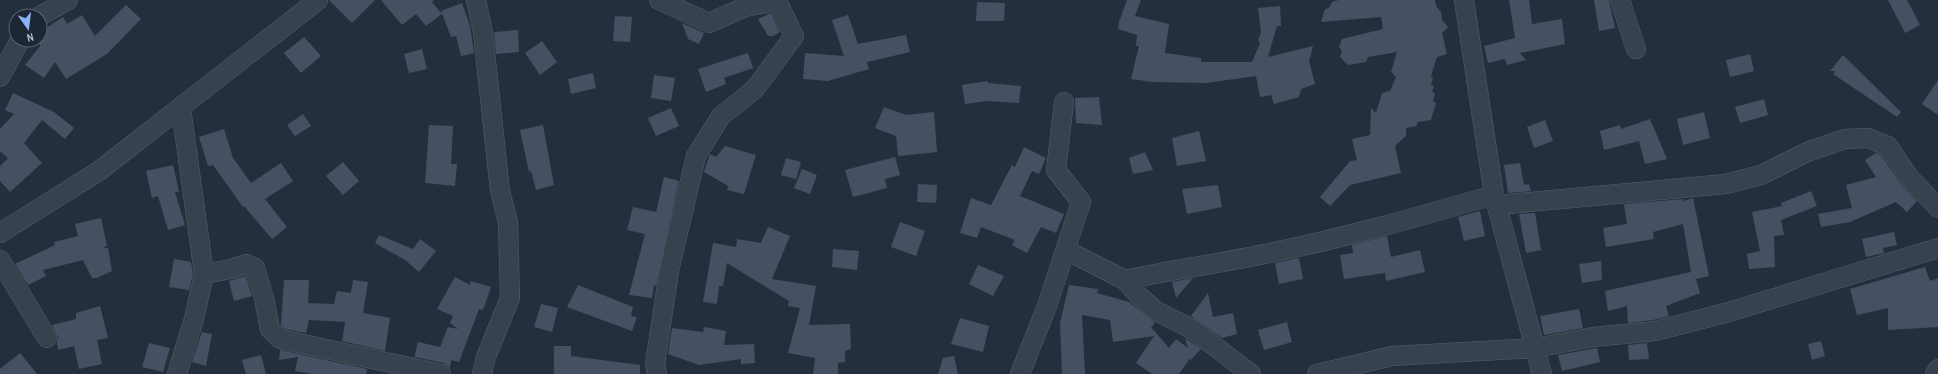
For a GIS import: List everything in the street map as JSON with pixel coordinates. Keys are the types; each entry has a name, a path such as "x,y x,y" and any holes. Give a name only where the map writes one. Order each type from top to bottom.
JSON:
{"street":[{"path":"48,11 68,0"},
{"path":"0,233 99,171 318,0"},
{"path":"476,0 483,33 500,191 508,222 510,298 486,357 482,374"},
{"path":"657,374 655,364 670,271 696,156 721,116 754,90 794,36 777,1 745,7 709,23 659,0"},
{"path":"1464,0 1495,200 1542,374"},
{"path":"1620,0 1636,49"},
{"path":"0,77 16,48"},
{"path":"1020,374 1047,306 1081,202 1056,170 1064,102"},
{"path":"177,374 194,319 204,274 181,108"},
{"path":"1125,280 1173,269 1281,251 1420,216 1495,200 1726,184 1761,175 1807,152 1845,139 1868,138 1888,146 1908,178 1938,208"},
{"path":"1317,374 1392,356 1536,348 1593,337 1656,331 1729,312 1938,248"},
{"path":"1066,250 1125,280 1138,295 1156,311 1192,329 1251,374"},
{"path":"0,260 47,338"},
{"path":"204,274 246,264 255,268 264,298 270,330 280,339 441,374"},
{"path":"1935,374 1938,370"}],"building":[{"path":"329,0 375,0 352,23"},
{"path":"381,0 434,0 432,2 442,14 426,26 416,14 402,25"},
{"path":"1127,0 1141,0 1135,16 1169,24 1165,53 1201,58 1201,62 1252,62 1260,43 1258,40 1261,33 1258,8 1280,6 1281,26 1277,26 1268,57 1313,46 1309,61 1315,84 1301,89 1299,97 1274,104 1271,95 1260,97 1256,76 1206,83 1153,82 1131,79 1139,46 1136,46 1137,35 1118,29"},
{"path":"1339,0 1435,0 1436,6 1441,12 1442,20 1448,27 1442,33 1447,54 1437,57 1431,76 1433,78 1431,84 1434,87 1432,91 1435,94 1433,101 1436,103 1431,120 1418,122 1416,126 1406,128 1406,136 1395,146 1401,173 1350,185 1330,206 1320,197 1350,161 1357,160 1352,139 1370,135 1371,108 1376,113 1382,93 1390,91 1396,77 1391,72 1397,52 1368,57 1366,62 1348,65 1340,57 1342,51 1339,47 1342,39 1383,29 1381,17 1321,22 1325,9 1329,8 1332,2"},
{"path":"1509,0 1529,0 1532,24 1562,19 1565,44 1520,53 1526,60 1507,65 1505,59 1488,63 1484,46 1515,38"},
{"path":"1594,0 1609,0 1615,28 1599,31"},
{"path":"1888,0 1907,0 1920,25 1905,33"},
{"path":"977,2 1005,3 1004,21 976,21"},
{"path":"462,3 470,26 474,53 461,56 456,36 451,37 441,11"},
{"path":"126,5 141,19 107,54 66,79 55,62 44,78 25,65 38,48 48,48 48,27 63,17 67,24 82,15 95,36"},
{"path":"771,13 780,32 773,36 768,36 758,19"},
{"path":"848,15 858,44 906,35 910,52 867,62 869,69 828,81 803,79 805,53 844,56 832,20"},
{"path":"615,16 632,17 630,42 613,41"},
{"path":"682,23 704,33 699,44 688,39"},
{"path":"518,30 519,52 496,54 494,32"},
{"path":"304,37 321,56 301,73 284,53"},
{"path":"542,41 557,62 540,75 525,53"},
{"path":"422,49 427,69 409,73 404,54"},
{"path":"748,53 753,68 724,78 726,84 706,92 698,69"},
{"path":"1750,54 1754,71 1730,77 1726,60"},
{"path":"1843,55 1901,112 1897,117 1833,74 1835,71 1830,71"},
{"path":"593,73 596,88 571,94 568,79"},
{"path":"654,75 675,78 671,101 651,98"},
{"path":"1938,80 1938,115 1922,104"},
{"path":"988,81 988,83 1021,86 1019,103 987,101 965,104 962,85"},
{"path":"13,93 54,112 74,128 65,139 42,120 24,143 42,163 10,192 0,181 0,166 8,158 0,151 0,129 14,114 5,110"},
{"path":"1099,97 1102,125 1076,123 1075,98"},
{"path":"1764,99 1768,115 1740,123 1735,107"},
{"path":"884,107 906,115 934,112 937,152 898,156 896,136 875,128"},
{"path":"671,108 679,126 656,136 648,118"},
{"path":"1704,112 1710,138 1683,145 1677,119"},
{"path":"303,114 311,126 295,136 287,125"},
{"path":"1650,119 1667,159 1645,164 1639,141 1604,150 1600,131 1620,125 1621,129"},
{"path":"1545,120 1553,141 1534,148 1527,127"},
{"path":"429,125 453,126 451,164 457,164 455,186 425,183"},
{"path":"543,125 554,185 536,190 531,171 529,172 520,130"},
{"path":"224,129 233,158 251,183 281,163 293,181 265,199 287,227 272,239 244,206 243,207 213,165 208,166 199,137"},
{"path":"1199,131 1206,161 1177,166 1172,138"},
{"path":"725,146 756,155 744,194 727,190 728,186 704,172 710,154 716,157"},
{"path":"1024,147 1046,158 1039,174 1032,171 1020,196 1064,214 1056,233 1041,227 1027,253 1012,245 1015,240 981,227 977,238 960,233 971,198 991,205 1012,165 1015,167"},
{"path":"1145,152 1153,170 1133,174 1129,158"},
{"path":"1876,153 1881,155 1900,183 1917,201 1907,212 1896,202 1850,222 1821,227 1818,214 1852,208 1846,185 1876,177 1865,160"},
{"path":"895,157 900,175 885,179 887,188 853,197 845,170"},
{"path":"786,158 801,162 796,179 781,175"},
{"path":"343,162 359,181 343,195 326,176"},
{"path":"1520,163 1524,185 1529,184 1531,191 1508,193 1504,165"},
{"path":"173,165 179,192 175,192 185,225 168,230 158,196 152,198 146,171"},
{"path":"802,169 817,175 810,194 794,188"},
{"path":"664,177 679,181 656,286 654,285 652,298 629,295 645,234 627,230 633,207 656,212"},
{"path":"918,184 937,185 936,203 917,202"},
{"path":"1218,185 1222,207 1187,214 1182,189"},
{"path":"1811,191 1817,206 1781,220 1784,235 1774,236 1775,267 1749,269 1747,254 1760,251 1752,212 1782,206 1781,203"},
{"path":"1693,198 1709,276 1696,279 1700,293 1666,306 1669,316 1653,320 1628,323 1627,306 1608,311 1605,291 1691,272 1683,224 1653,232 1654,239 1606,247 1603,228 1627,224 1624,204 1683,199 1684,201"},
{"path":"1480,211 1485,236 1464,241 1458,217"},
{"path":"1535,213 1541,250 1526,253 1519,214"},
{"path":"101,218 107,246 103,248 108,248 112,271 97,278 92,278 83,260 43,270 46,276 28,285 15,264 55,245 54,242 78,236 75,224"},
{"path":"900,222 925,231 916,256 891,247"},
{"path":"768,227 790,236 772,279 816,286 809,325 850,324 851,349 845,351 845,362 838,363 838,374 813,374 815,358 788,353 800,308 788,306 789,301 727,263 723,286 719,286 717,304 703,302 713,243 736,247 737,239 761,243"},
{"path":"1894,232 1897,245 1883,248 1884,253 1866,257 1862,239"},
{"path":"379,235 413,249 420,239 436,251 419,272 405,260 375,243"},
{"path":"1387,236 1391,257 1420,250 1425,272 1386,281 1385,273 1344,279 1340,255 1353,253 1352,245"},
{"path":"833,249 859,251 857,270 832,267"},
{"path":"1299,258 1303,279 1279,284 1275,263"},
{"path":"174,259 191,262 193,274 189,290 169,287"},
{"path":"1601,261 1602,280 1582,283 1579,264"},
{"path":"978,265 1004,276 993,296 969,284"},
{"path":"1925,267 1930,281 1938,278 1938,327 1888,330 1888,308 1857,315 1850,289"},
{"path":"246,276 252,296 234,301 229,281"},
{"path":"455,277 470,285 471,281 491,287 483,310 479,309 459,362 451,360 450,368 443,363 415,357 415,354 418,342 440,347 448,327 458,329 450,323 453,316 437,309"},
{"path":"1193,278 1176,298 1172,282"},
{"path":"284,280 309,280 308,303 334,304 337,291 351,293 353,280 368,282 363,313 390,318 385,351 342,341 345,322 309,320 306,333 285,329 281,325"},
{"path":"578,285 633,307 631,316 637,317 632,331 567,307"},
{"path":"1069,285 1098,289 1097,293 1129,302 1155,323 1151,327 1169,348 1176,339 1188,348 1185,338 1201,349 1190,361 1190,358 1179,374 1152,374 1136,363 1154,336 1113,342 1110,320 1082,315 1085,374 1062,374 1060,323"},
{"path":"1208,293 1213,317 1233,313 1237,334 1222,338 1191,316"},
{"path":"541,304 558,308 552,332 534,327"},
{"path":"100,306 108,338 97,340 102,364 79,369 74,346 58,350 58,337 52,325 76,319 76,313"},
{"path":"1579,309 1583,328 1544,335 1540,316"},
{"path":"960,318 989,326 983,352 951,344"},
{"path":"1287,322 1292,342 1264,350 1258,330"},
{"path":"704,327 726,331 724,345 754,344 755,363 741,364 741,359 699,365 668,354 672,328 703,332"},
{"path":"202,332 212,334 206,366 192,362"},
{"path":"1821,341 1825,356 1812,360 1808,344"},
{"path":"149,343 170,348 163,372 142,367"},
{"path":"1647,343 1649,359 1629,360 1628,345"},
{"path":"554,346 571,346 571,356 640,365 640,374 554,374"},
{"path":"1597,348 1600,362 1562,371 1558,355"},
{"path":"280,350 367,369 366,374 312,374 295,371 298,357 279,360"},
{"path":"20,353 37,374 0,374 0,369"},
{"path":"261,355 266,374 246,374 242,360"},
{"path":"954,356 958,374 938,374 943,358"}]}
